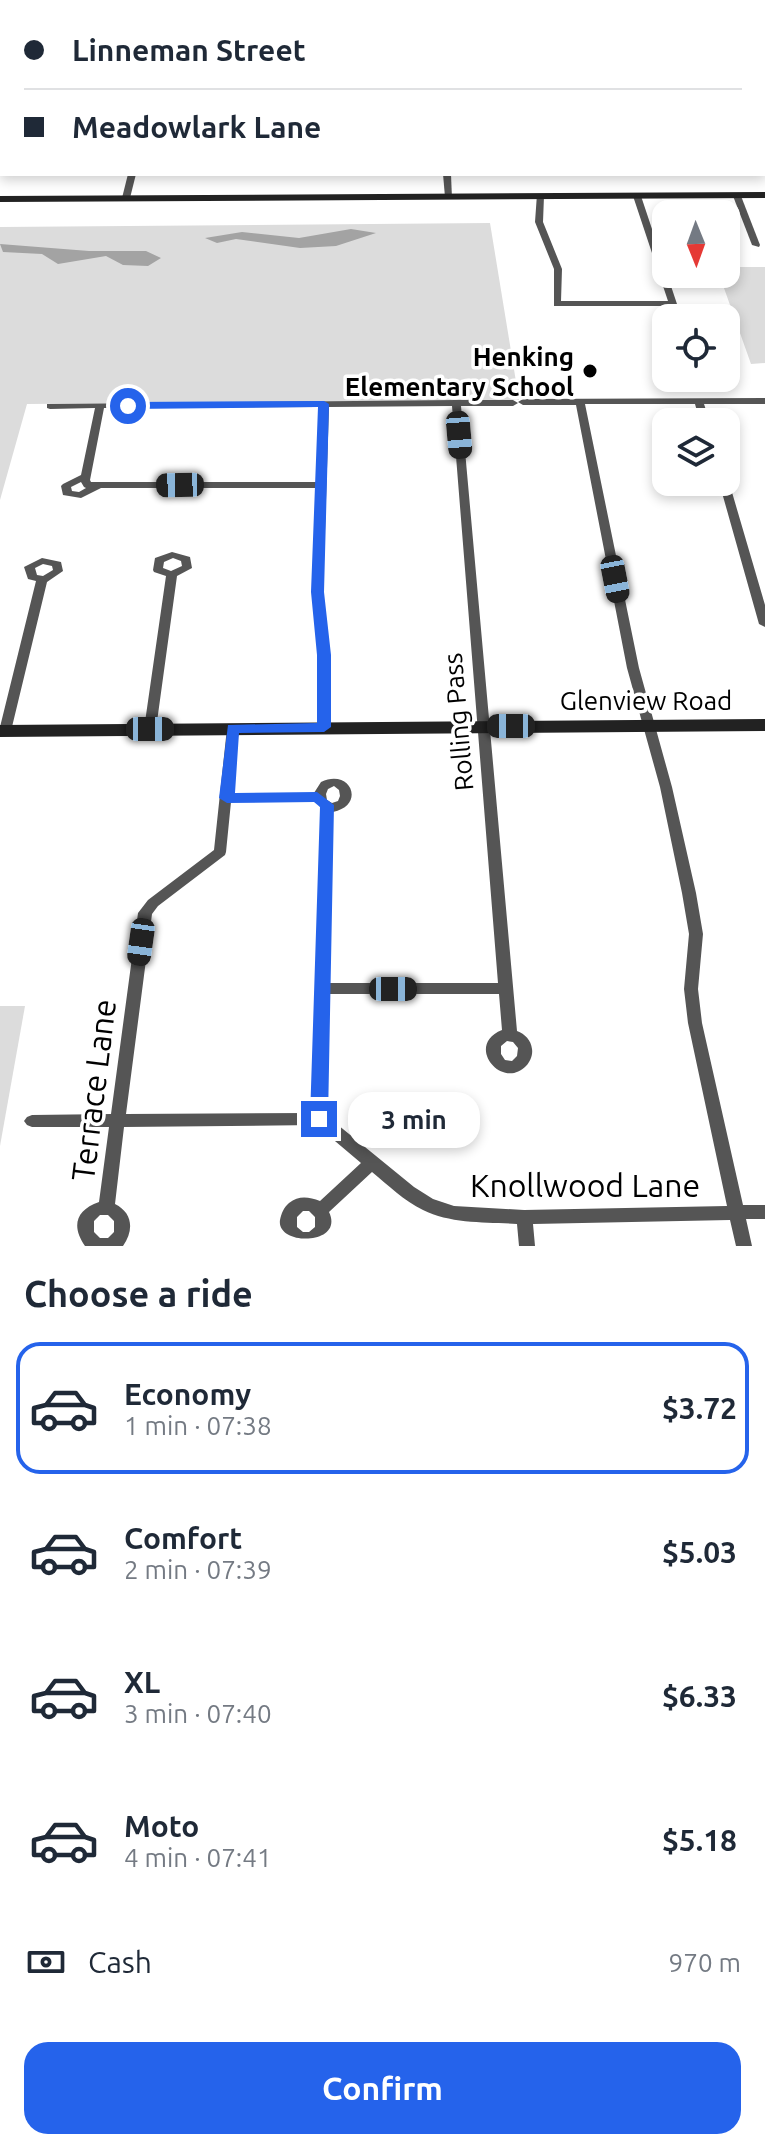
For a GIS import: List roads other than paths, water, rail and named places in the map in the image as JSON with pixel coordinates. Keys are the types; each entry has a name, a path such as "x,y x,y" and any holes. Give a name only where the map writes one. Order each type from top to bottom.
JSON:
{"main road":[{"path":"0,199 765,195"},
{"name":"Glenview Road","path":"3,731 765,725"}],"street":[{"path":"126,198 132,176"},
{"path":"447,176 449,197"},
{"path":"540,196 539,222 558,269 557,304 673,304 637,196"},
{"path":"737,196 756,245"},
{"path":"699,401 701,408"},
{"path":"50,406 765,401"},
{"path":"580,402 633,668 651,727 696,934 691,989 695,1023 744,1246"},
{"name":"Rolling Pass","path":"456,403 510,1036"},
{"path":"324,404 318,592 324,655 324,727"},
{"path":"100,406 85,478 87,485 322,485"},
{"path":"85,478 66,486 67,493 81,495 97,486"},
{"path":"728,496 765,624"},
{"path":"150,729 172,574"},
{"path":"3,731 42,579"},
{"name":"Terrace Lane","path":"106,1209 145,913 159,898 220,852 233,728"},
{"path":"32,1121 319,1119 322,801 227,798"},
{"path":"322,989 504,988"},
{"name":"Knollwood Lane","path":"319,1119 428,1205 454,1213 524,1217 765,1212"},
{"path":"321,1210 372,1162"},
{"path":"524,1217 527,1246"}],"place":[{"name":"Henking Elementary School","path":"590,371"}]}
